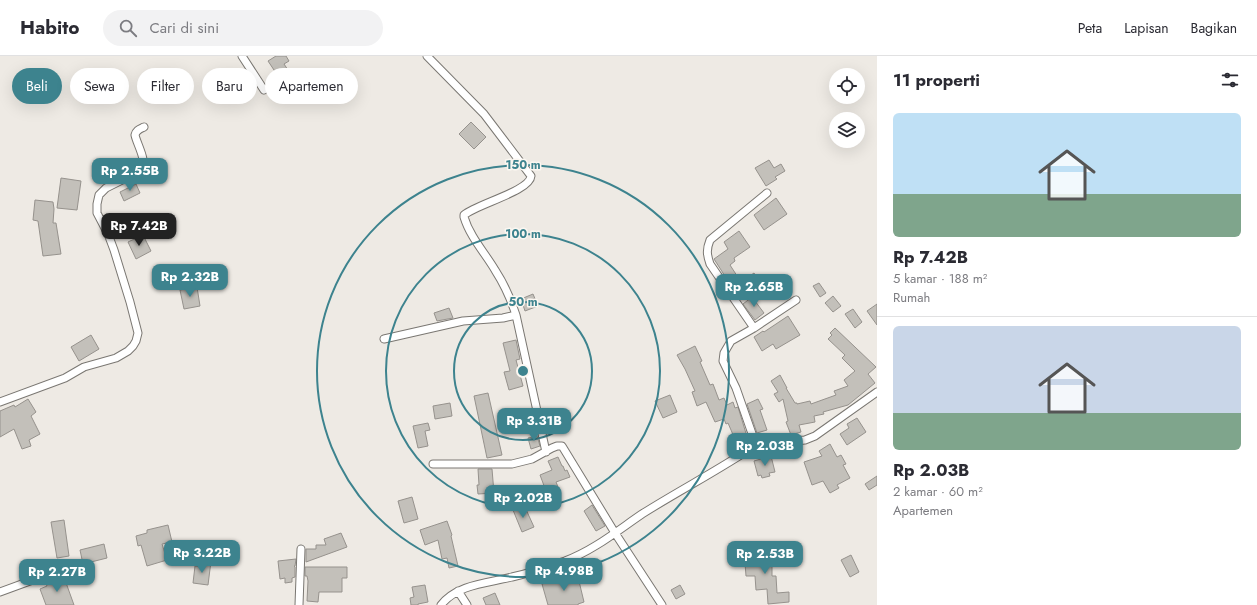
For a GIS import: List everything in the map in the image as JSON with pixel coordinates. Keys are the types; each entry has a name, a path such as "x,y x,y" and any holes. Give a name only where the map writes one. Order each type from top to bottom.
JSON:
{"street":[{"path":"242,56 264,90"},
{"path":"427,56 484,114 531,176 531,179 526,185 502,197 472,209 464,214 464,217 472,234 496,271 511,299 516,315 546,452"},
{"path":"0,402 65,378 84,367 123,354 133,346 136,341 138,333 130,302 114,250 98,213 97,204 99,195 106,188 140,171 143,168 143,159 135,135 138,129 144,127"},
{"path":"754,328 710,264 706,254 710,240 767,193"},
{"path":"756,445 736,388 723,361 724,353 731,341 754,328 796,300"},
{"path":"384,339 464,321 503,318 516,315"},
{"path":"440,605 445,599 476,585 513,577 564,561 583,553 603,542 643,514 756,445 805,440 815,436 877,392"},
{"path":"433,464 512,464 532,459 557,446 562,446 615,533 662,605"},
{"path":"298,605 301,549"},
{"path":"0,592 60,570"},
{"path":"458,592 467,605"}],"building":[{"path":"276,56 286,56 289,61 284,64 287,68 273,68 268,61"},
{"path":"471,122 486,137 474,149 459,134"},
{"path":"769,160 774,168 781,164 785,171 775,177 777,179 766,186 755,168"},
{"path":"61,178 81,181 77,210 57,208"},
{"path":"136,184 140,193 124,201 120,192"},
{"path":"776,198 787,214 764,230 754,215"},
{"path":"35,200 53,202 53,223 56,223 61,254 43,256 38,221 33,220"},
{"path":"739,231 750,247 734,258 735,261 730,265 741,282 732,287 714,259 728,249 724,242"},
{"path":"143,235 151,251 136,259 128,242"},
{"path":"754,273 765,290 755,296 744,280"},
{"path":"819,283 826,293 820,297 813,286"},
{"path":"197,287 200,306 184,309 180,290"},
{"path":"533,294 538,306 525,311 521,299"},
{"path":"833,296 841,306 833,312 825,303"},
{"path":"752,297 764,313 755,320 743,304"},
{"path":"877,304 877,325 867,311"},
{"path":"449,308 453,318 437,321 434,313"},
{"path":"853,309 862,322 855,328 845,314"},
{"path":"788,316 800,335 776,349 773,344 762,351 754,337"},
{"path":"835,328 876,367 868,374 875,383 848,405 814,416 815,422 799,425 801,432 791,435 786,422 788,421 783,399 779,402 774,394 778,392 771,381 780,375 786,388 797,404 810,401 811,404 836,395 834,391 848,386 844,380 855,371 842,358 845,355 828,339 832,335 830,333"},
{"path":"91,335 99,349 79,361 71,347"},
{"path":"516,340 520,359 516,360 523,386 509,390 504,372 510,371 503,343"},
{"path":"695,346 710,385 713,384 719,400 724,398 727,405 733,402 735,408 738,407 748,440 737,444 728,423 726,424 724,419 715,422 706,402 697,406 692,392 695,391 677,355"},
{"path":"488,393 502,455 487,458 474,396"},
{"path":"670,395 677,412 663,418 655,401"},
{"path":"28,399 36,412 31,416 40,434 29,440 31,446 22,449 14,429 0,437 0,411 14,405 15,407"},
{"path":"758,399 763,409 760,410 767,430 757,433 747,404"},
{"path":"450,403 452,416 435,419 433,406"},
{"path":"857,418 866,432 847,445 840,434 849,428 847,424"},
{"path":"428,423 430,430 425,431 428,446 418,448 413,426"},
{"path":"537,436 540,446 531,449 528,438"},
{"path":"830,444 837,457 841,455 846,464 843,465 850,478 837,485 839,488 830,493 823,481 812,485 804,462 822,456 819,451"},
{"path":"771,456 775,472 769,473 770,476 762,478 761,475 758,476 754,461"},
{"path":"558,457 565,471 567,470 570,477 556,482 558,487 546,491 540,475 552,470 548,461"},
{"path":"478,469 492,469 494,493 478,494"},
{"path":"877,476 877,485 869,490 865,484"},
{"path":"412,497 418,519 404,523 398,501"},
{"path":"524,505 534,527 522,532 513,510"},
{"path":"592,505 605,526 596,531 584,511"},
{"path":"64,520 69,556 57,558 51,522"},
{"path":"447,521 452,535 458,566 449,568 447,558 442,559 438,540 425,545 420,530"},
{"path":"168,525 172,542 162,544 167,560 147,566 141,545 138,546 136,536 147,533 147,530"},
{"path":"341,533 347,547 306,562 306,549 316,549 316,545 326,545 324,539"},
{"path":"104,544 107,558 83,564 80,550"},
{"path":"767,545 770,562 772,562 772,576 776,576 777,593 789,592 789,602 768,604 767,589 756,590 755,576 746,576 745,563 751,563 749,548"},
{"path":"851,555 859,572 850,577 841,560"},
{"path":"296,559 294,566 295,577 292,578 292,582 285,583 285,578 280,579 278,561"},
{"path":"203,560 211,561 208,585 193,583 195,566 203,567"},
{"path":"305,567 347,567 347,578 342,578 342,592 319,592 318,602 307,601 308,581 307,576 305,576"},
{"path":"570,574 571,578 578,577 584,602 578,605 548,605 542,584 560,579 560,577"},
{"path":"56,577 58,582 65,580 74,605 46,605 40,589 47,586 45,581"},
{"path":"425,585 428,602 418,605 411,605 410,598 414,597 412,587"},
{"path":"680,585 685,594 676,599 671,590"},
{"path":"495,593 500,605 486,605 483,598"}]}
